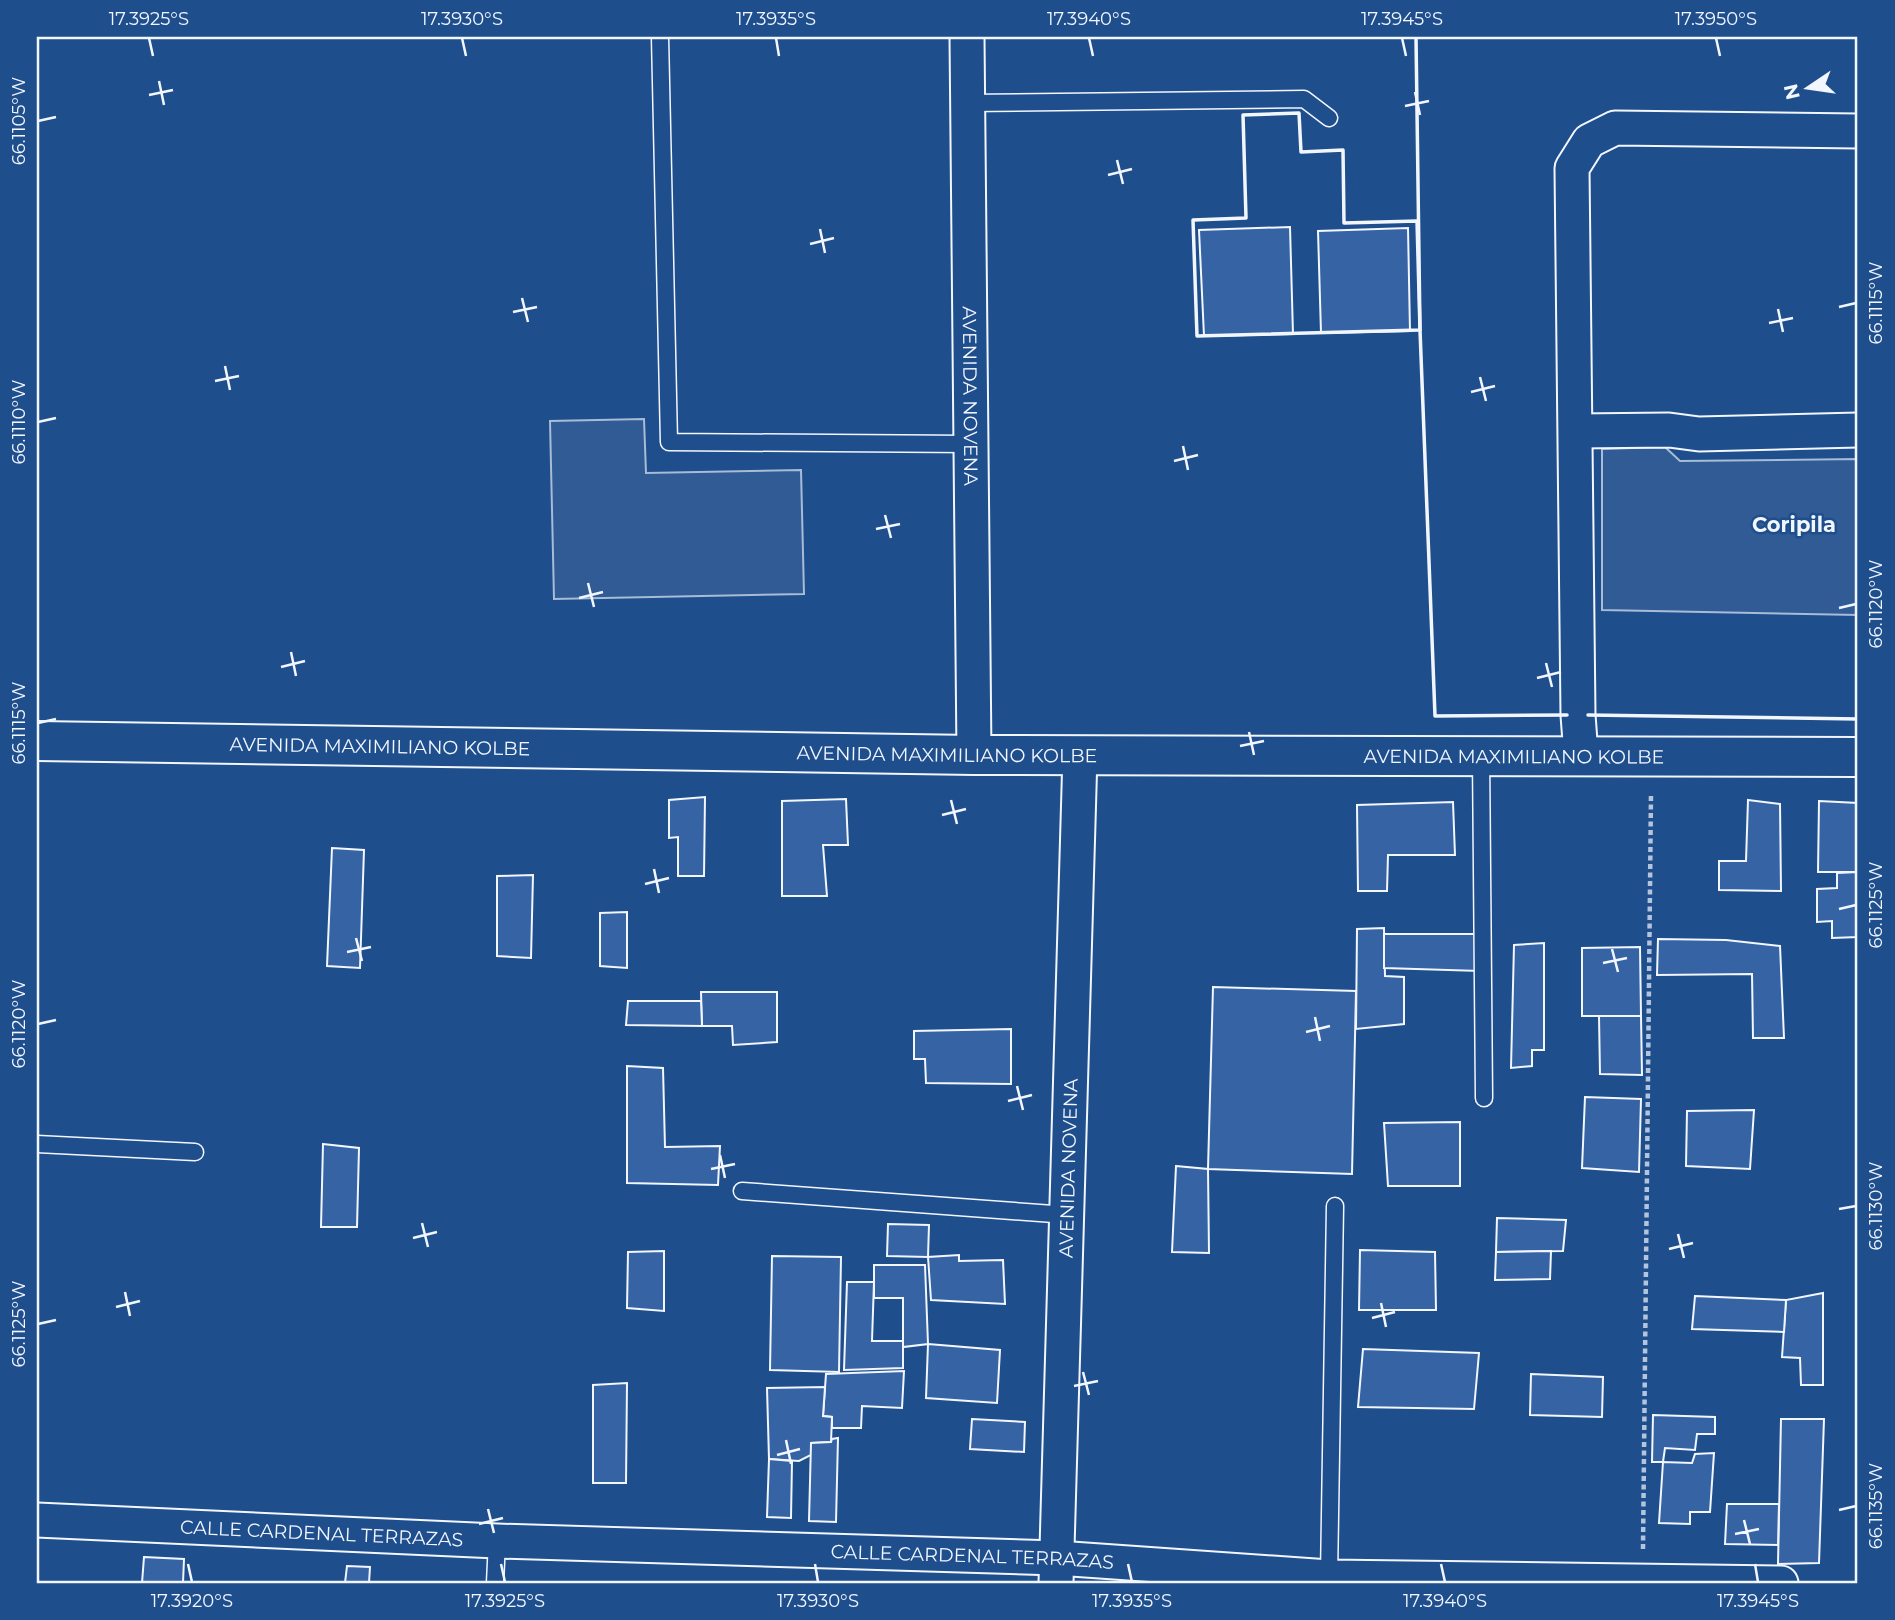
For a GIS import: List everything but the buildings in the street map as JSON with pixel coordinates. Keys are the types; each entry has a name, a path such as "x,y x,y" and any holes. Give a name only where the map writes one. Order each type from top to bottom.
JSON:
{"main road":[{"name":"AVENIDA MAXIMILIANO KOLBE","path":"37,741 974,755 1858,757"}],"street":[{"name":"AVENIDA NOVENA","path":"967,37 974,755"},
{"path":"1581,755 1578,701 1572,168 1589,141 1615,128 1858,131"},
{"path":"1577,431 1670,430 1699,434 1858,430"},
{"name":"AVENIDA NOVENA","path":"1056,1571 1080,754"},
{"name":"CALLE CARDENAL TERRAZAS","path":"37,1520 1056,1571 1781,1583"}],"lane":[{"path":"660,37 669,442 971,444"},
{"path":"968,103 1304,99 1329,118"},
{"path":"1481,755 1484,1098"},
{"path":"37,1144 195,1152"},
{"path":"742,1191 1067,1214"},
{"path":"1329,1577 1335,1206"},
{"path":"495,1583 497,1541"}],"path":[{"path":"1643,1581 1652,756"}],"shaded area":[{"path":"644,419 646,473 801,470 804,594 554,599 550,421"},
{"path":"1665,447 1680,461 1858,459 1858,615 1602,610 1602,449"}],"wall":[{"path":"1416,37 1420,330 1435,716 1567,715"},
{"path":"1299,113 1301,152 1343,150 1344,223 1417,221 1420,330 1197,336 1193,220 1246,218 1243,115 1299,113"},
{"path":"1588,715 1858,719"}],"district":[{"name":"Coripila","path":"1794,524"}]}
